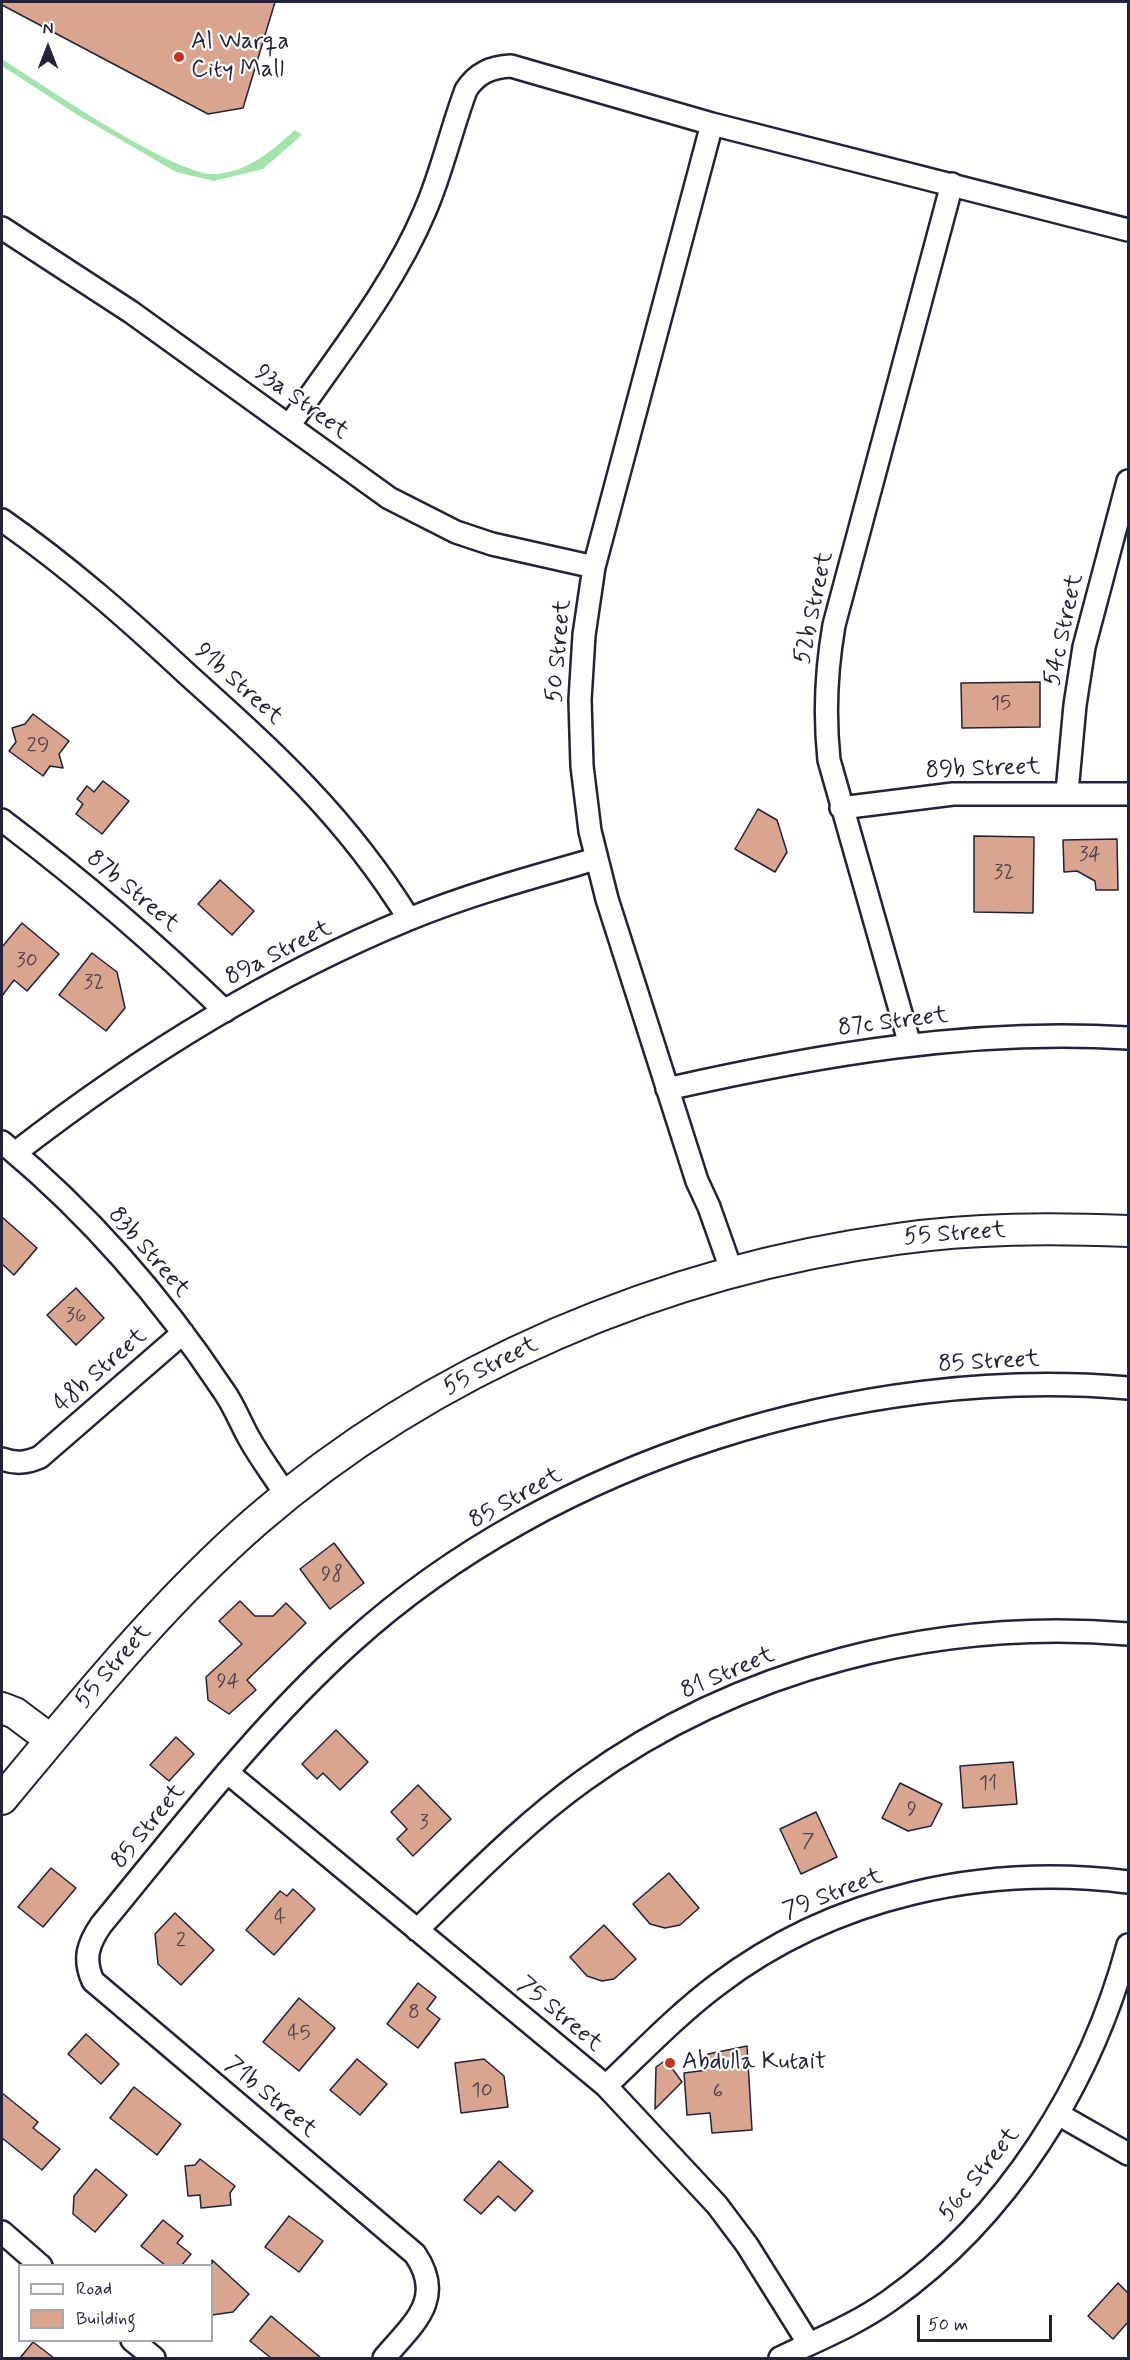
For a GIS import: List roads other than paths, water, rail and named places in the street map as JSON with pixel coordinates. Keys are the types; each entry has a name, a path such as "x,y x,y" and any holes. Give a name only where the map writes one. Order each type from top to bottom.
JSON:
{"street":[{"path":"288,426 380,294 410,243 438,179 466,90 484,71 497,67 511,66 712,124 1128,230"},
{"name":"50 Street","path":"712,124 594,567 584,635 580,700 582,766 596,859 697,1181 700,1210 724,1274"},
{"name":"52b Street","path":"910,1045 829,760 824,715 826,669 834,625 952,184"},
{"name":"93a Street","path":"2,228 130,312 389,498 422,516 492,544 594,567"},
{"name":"54c Street","path":"1067,792 1075,705 1084,647 1128,481"},
{"name":"91b Street","path":"2,520 69,570 118,611 302,780 359,845 409,919"},
{"name":"89b Street","path":"841,808 953,794 1067,792 1128,794"},
{"name":"87b Street","path":"2,820 171,958 225,1011"},
{"name":"89a Street","path":"8,1147 225,1011 409,919 470,897 596,859"},
{"name":"87c Street","path":"667,1089 829,1056 910,1045 1042,1037 1128,1038"},
{"name":"83b Street","path":"8,1147 71,1204 131,1269 183,1333 238,1413 250,1439 292,1491"},
{"name":"55 Street","path":"2,1799 190,1582 292,1491 375,1432 489,1366 559,1333 621,1309 724,1274 813,1253 897,1239 982,1231 1068,1228 1128,1231"},
{"name":"48b Street","path":"2,1459 13,1463 27,1462 40,1457 183,1333"},
{"name":"85 Street","path":"87,1953 90,1941 101,1925 227,1772 296,1696 354,1640 412,1594 483,1546 538,1513 605,1480 675,1452 745,1428 831,1406 919,1392 1007,1385 1128,1388"},
{"name":"81 Street","path":"417,1930 525,1827 582,1782 637,1746 694,1715 753,1688 815,1666 891,1647 969,1635 1048,1631 1128,1634"},
{"path":"2,1708 11,1721 47,1745"},
{"name":"75 Street","path":"227,1772 606,2086 717,2205 747,2245 808,2344"},
{"name":"79 Street","path":"606,2086 680,2016 731,1975 779,1944 848,1913 920,1891 974,1881 1040,1876 1083,1877 1128,1882"},
{"name":"56c Street","path":"780,2358 863,2318 912,2284 935,2264 1003,2194 1058,2114 1102,2022 1128,1944"},
{"name":"71b Street","path":"87,1953 88,1970 104,1992 415,2254 428,2279 425,2306 384,2358"},
{"path":"1058,2114 1128,2154"},
{"path":"2,2232 40,2264"},
{"path":"134,2342 153,2358"}],"place":[{"name":"Al Warqa City Mall","path":"179,57"},
{"name":"Abdulla Kutait","path":"670,2063"}]}
